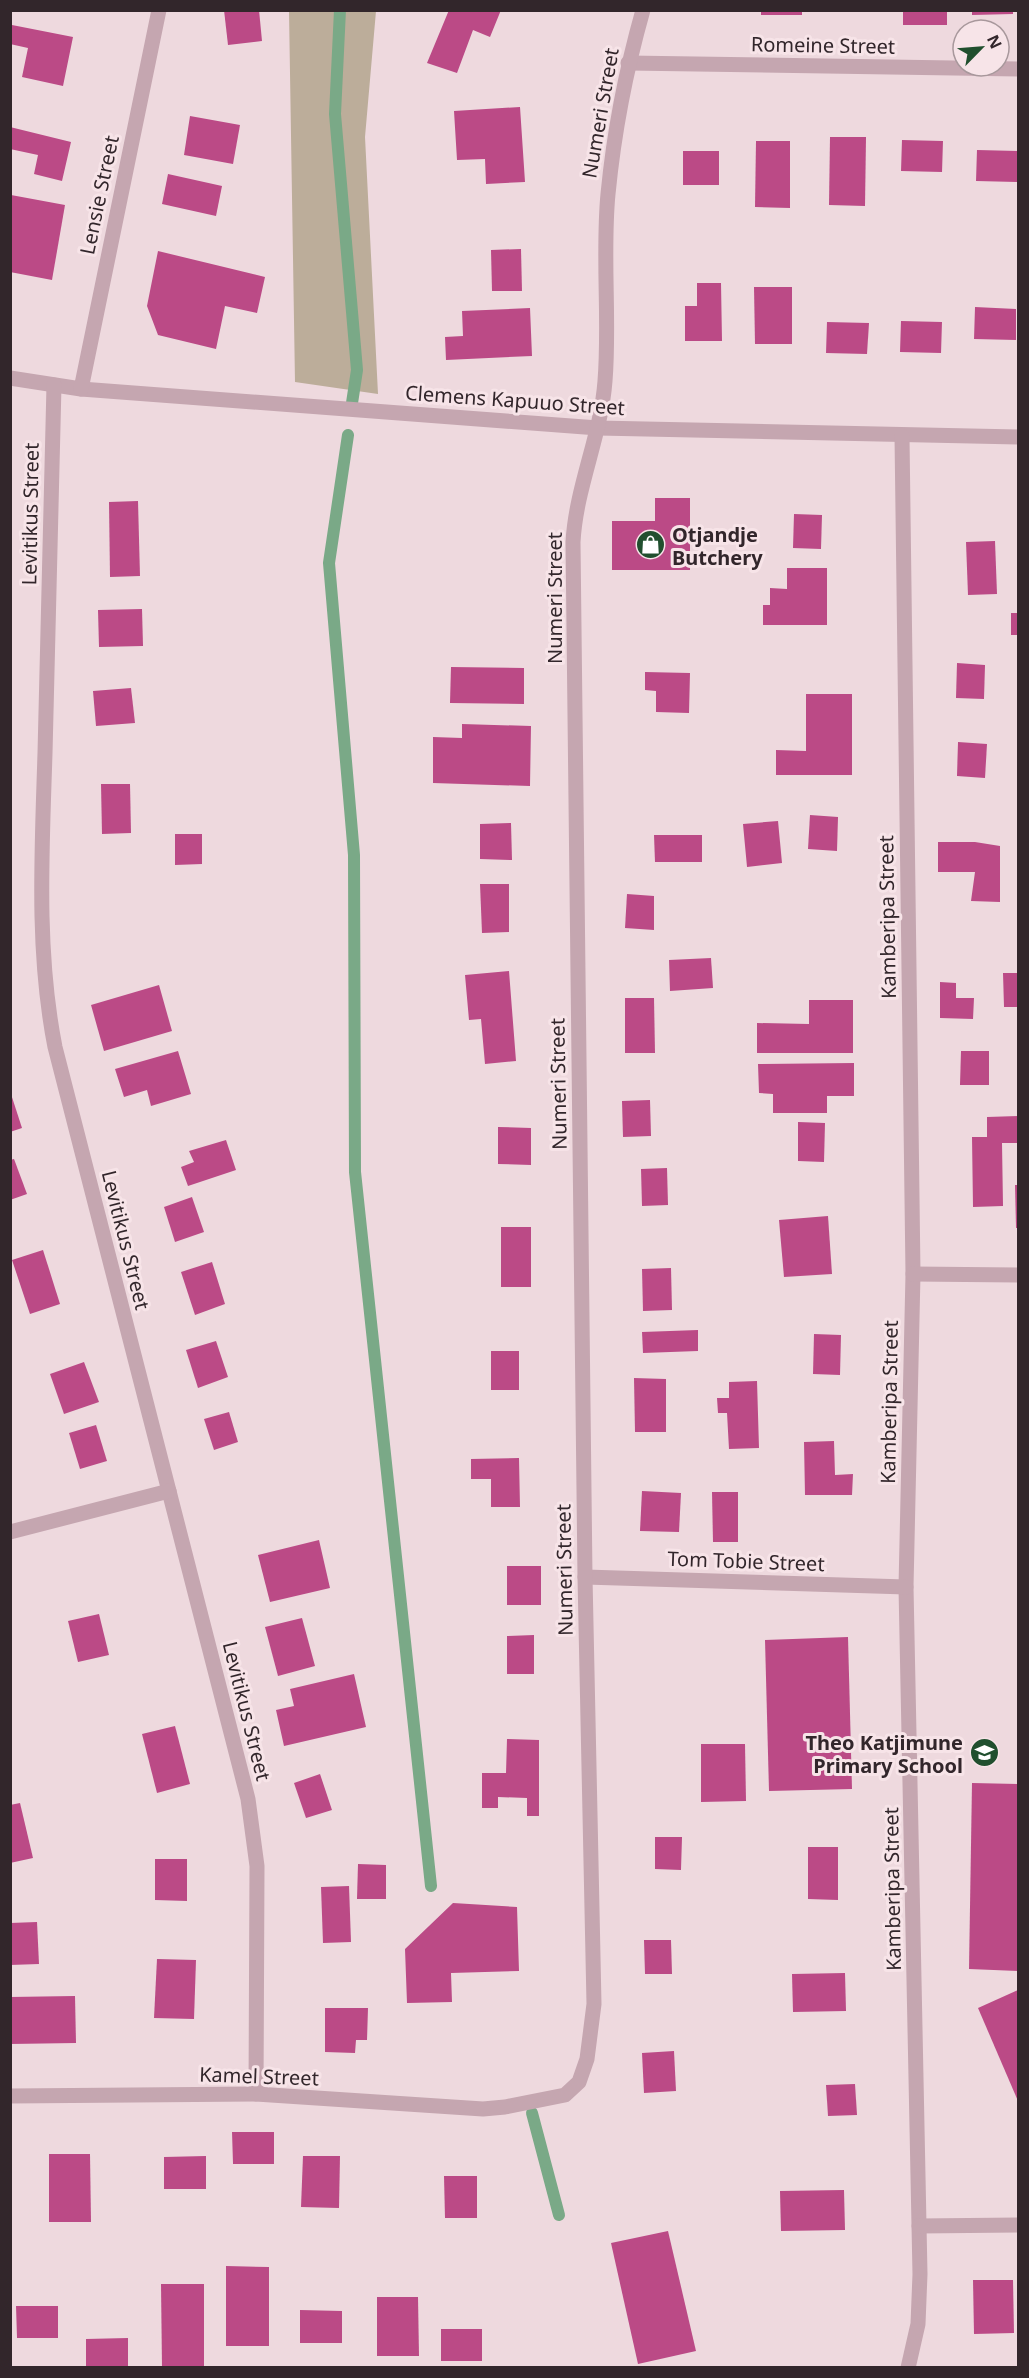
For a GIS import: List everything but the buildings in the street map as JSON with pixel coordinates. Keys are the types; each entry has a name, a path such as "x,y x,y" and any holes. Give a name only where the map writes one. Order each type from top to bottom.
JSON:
{"street":[{"name":"Lensie Street","path":"81,389 159,10"},
{"name":"Numeri Street","path":"505,2107 565,2096 579,2082 587,2060 594,2004 585,1577 573,542 575,517 598,428 605,382 608,195 628,63 643,10"},
{"name":"Romeine Street","path":"628,63 1018,69"},
{"name":"Clemens Kapuuo Street","path":"10,378 81,389 598,428 1018,437"},
{"name":"Levitikus Street","path":"54,385 42,848 43,939 47,1007 58,1058 233,1738 254,1832 257,1866 256,2094"},
{"name":"Kamberipa Street","path":"902,436 913,1274 906,1587 919,2226 918,2324 908,2367"},
{"path":"913,1274 1018,1275"},
{"path":"10,1532 169,1491"},
{"name":"Tom Tobie Street","path":"585,1577 906,1587"},
{"name":"Kamel Street","path":"10,2096 256,2094 483,2109 505,2107"},
{"path":"919,2226 1018,2225"}],"shaded area":[{"path":"289,11 376,11 365,137 378,394 295,382"}],"waterway":[{"path":"340,10 335,114 357,370 352,403"},
{"path":"348,435 329,563 354,855 355,1172 431,1886"},
{"path":"532,2113 559,2215"}],"place":[{"name":"Otjandje Butchery","path":"651,545"},
{"name":"Theo Katjimune Primary School","path":"984,1753"}]}
